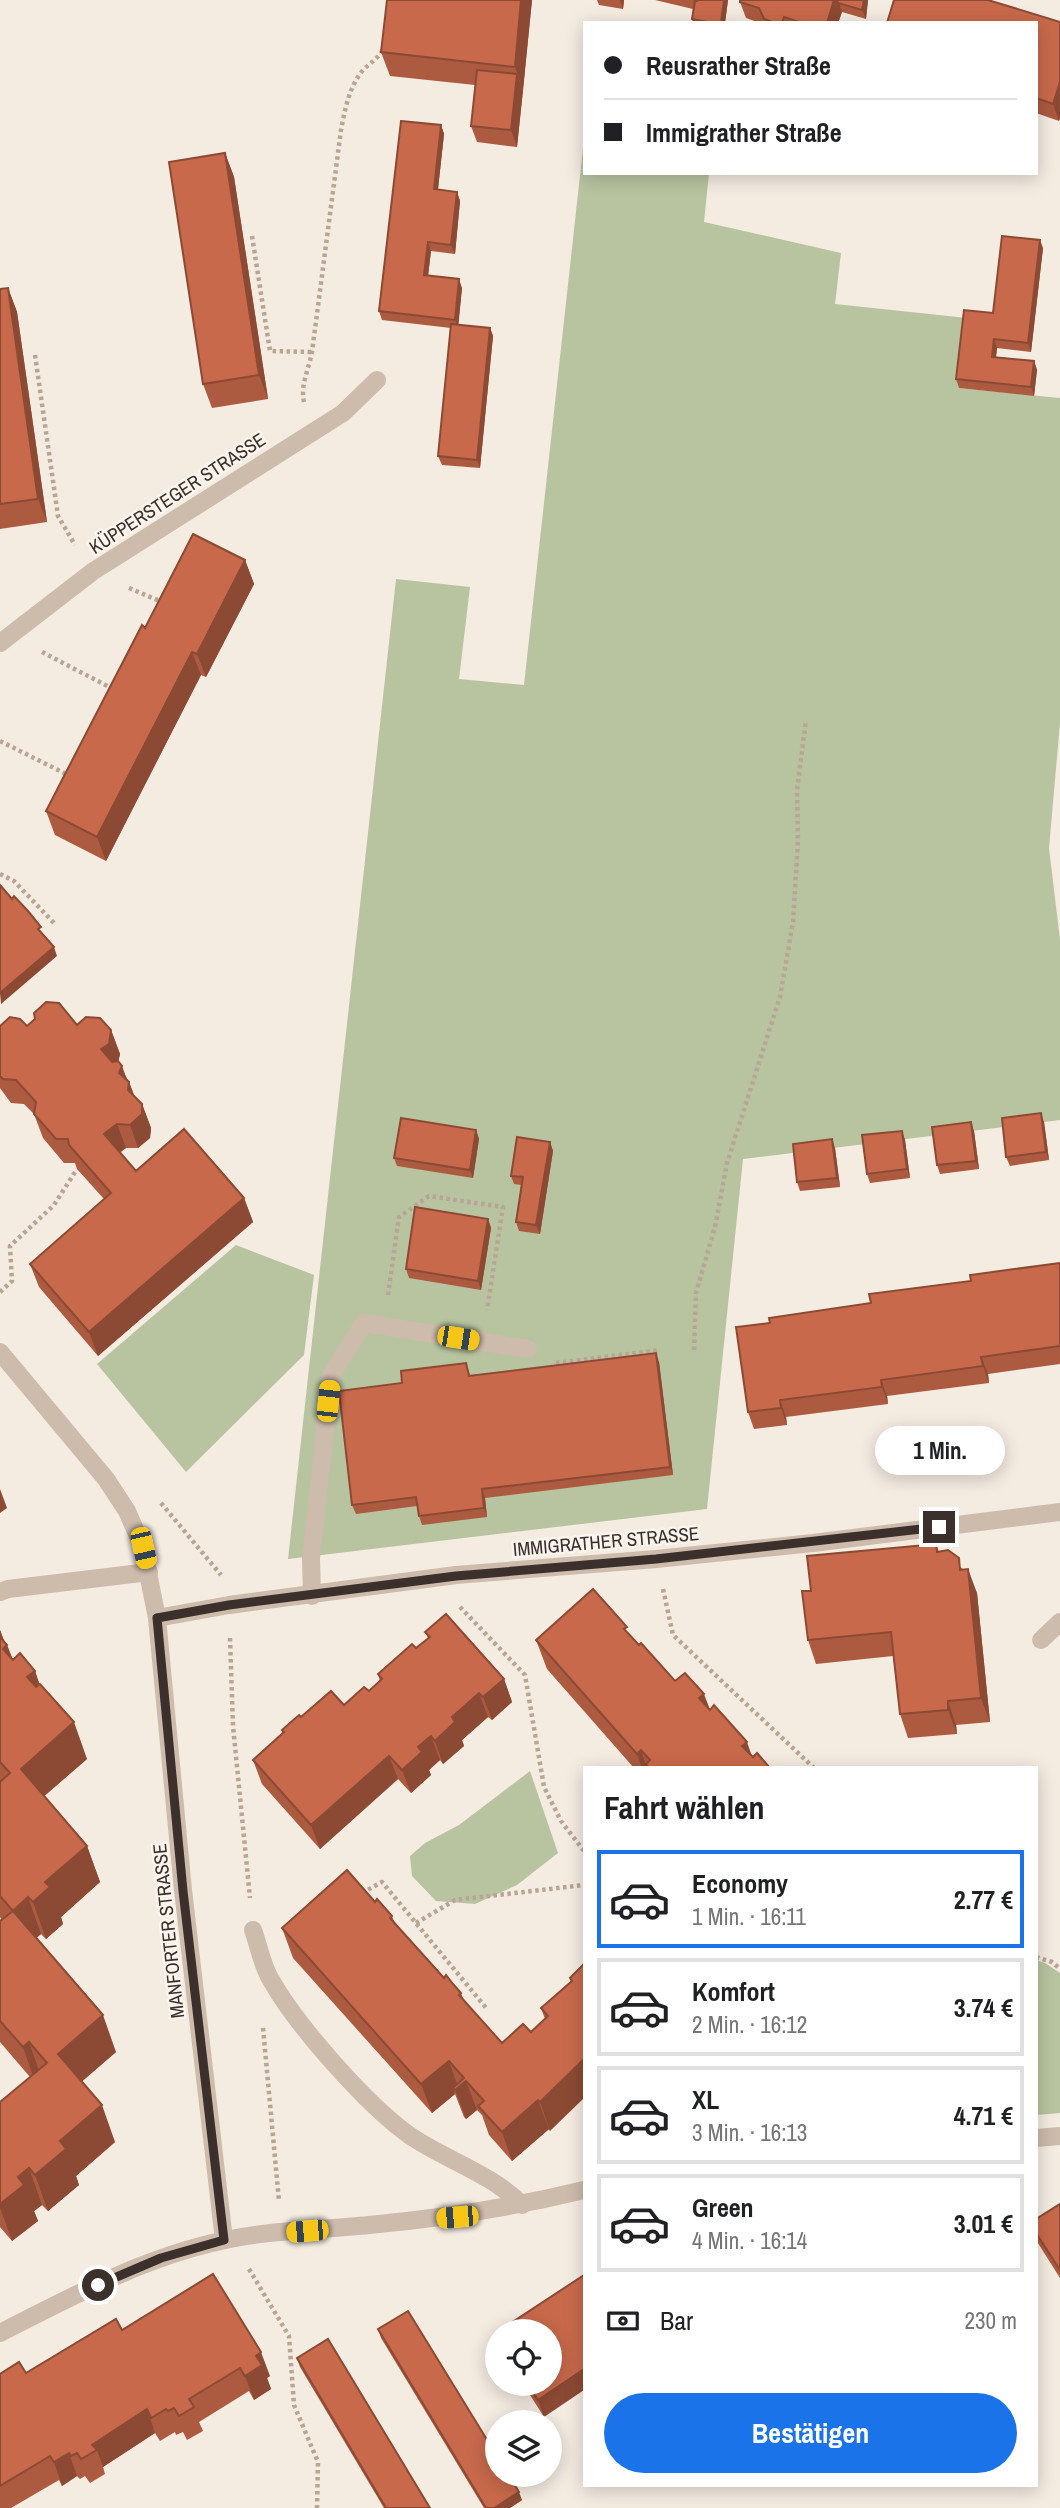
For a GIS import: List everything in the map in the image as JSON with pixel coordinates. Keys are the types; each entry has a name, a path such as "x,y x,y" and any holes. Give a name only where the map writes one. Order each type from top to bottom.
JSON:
{"street":[{"name":"KÜPPERSTEGER STRASSE","path":"5,639 92,572 343,412 377,380"},
{"path":"313,1596 311,1558 331,1375 364,1323 528,1349"},
{"name":"MANFORTER STRASSE","path":"0,1352 106,1479 127,1511 143,1548 157,1618 183,1891 224,2240"},
{"name":"IMMIGRATHER STRASSE","path":"157,1618 229,1605 456,1576 813,1543 1060,1512"},
{"path":"0,1592 149,1572"},
{"path":"1041,1640 1060,1622"},
{"path":"253,1930 269,1979 322,2048 366,2096 409,2134 508,2190 522,2206"},
{"path":"1038,2138 1060,2136"},
{"path":"0,2333 140,2265 182,2250 246,2237 457,2217 522,2206 583,2190"}],"path":[{"path":"310,434 301,389 308,374 312,352 341,130 347,103 362,71 381,54 385,44"},
{"path":"251,236 270,351 312,352"},
{"path":"35,355 58,516 69,535"},
{"path":"92,572 164,603"},
{"path":"5,639 126,695"},
{"path":"694,1350 696,1293 715,1227 727,1163 780,997 789,947 797,854 797,790 806,720"},
{"path":"0,741 70,776"},
{"path":"0,874 14,881 54,923"},
{"path":"0,1292 12,1281 10,1245 54,1205 78,1169"},
{"path":"384,1326 399,1217 429,1196 503,1207 482,1342"},
{"path":"528,1349 526,1366 660,1350"},
{"path":"153,1493 222,1576 229,1605 233,1726 253,1930"},
{"path":"656,1559 673,1635 812,1766"},
{"path":"456,1576 458,1605 526,1675 544,1787 561,1821 583,1850"},
{"path":"361,1894 382,1882 488,2009"},
{"path":"416,1923 455,1900 583,1885"},
{"path":"1038,1958 1052,1962 1060,1969"},
{"path":"263,2026 282,2233"},
{"path":"246,2237 247,2265 289,2336 294,2406 318,2462 317,2508"}],"green space":[{"path":"583,148 583,175 709,175 704,222 841,253 835,304 967,318 959,388 1060,398 1060,723 1049,848 1060,940 1060,1120 743,1159 707,1509 288,1559 396,579 470,587 459,679 524,685"},
{"path":"236,1245 314,1275 304,1355 186,1472 97,1364"},
{"path":"530,1771 558,1853 517,1885 475,1904 436,1901 412,1876 410,1856 425,1843 459,1825"},
{"path":"1038,1961 1060,1973 1060,2113 1038,2115"}],"building":[{"path":"387,0 521,0 515,67 381,52"},
{"path":"724,0 721,21 692,19 697,1"},
{"path":"834,0 828,21 796,21 784,17 783,21 770,21 764,19 759,8 740,2"},
{"path":"837,0 864,0 862,10 838,3"},
{"path":"894,0 988,0 1060,22 1060,82 1053,104 1038,99 1038,21 888,21"},
{"path":"477,70 517,74 511,130 471,126"},
{"path":"401,121 441,125 434,189 457,192 451,245 428,242 424,275 459,279 455,320 379,311"},
{"path":"225,153 259,375 203,384 169,162"},
{"path":"1002,236 1040,240 1028,343 994,339 992,357 1034,361 1031,387 956,379 964,310 993,313"},
{"path":"8,288 38,499 0,504 0,289"},
{"path":"451,324 490,328 477,460 438,456"},
{"path":"193,534 245,560 197,654 192,652 97,837 46,811 142,625 145,628"},
{"path":"0,885 28,911 41,927 38,929 54,947 0,993"},
{"path":"46,1002 59,1003 77,1025 86,1017 100,1018 111,1030 109,1044 101,1049 112,1062 118,1061 122,1066 119,1073 129,1082 128,1090 142,1104 142,1114 130,1125 117,1124 104,1134 136,1171 184,1129 244,1198 89,1332 30,1264 111,1193 69,1145 68,1139 56,1139 34,1114 36,1102 16,1080 3,1079 0,1076 0,1026 10,1017 20,1019 27,1026 35,1019 34,1013"},
{"path":"1041,1113 1046,1152 1006,1157 1002,1118"},
{"path":"401,1118 476,1130 470,1170 394,1158"},
{"path":"971,1122 976,1161 937,1165 932,1127"},
{"path":"902,1131 907,1169 867,1174 862,1135"},
{"path":"517,1137 550,1142 536,1225 516,1222 523,1177 511,1176"},
{"path":"832,1139 837,1178 797,1182 793,1144"},
{"path":"415,1207 488,1219 478,1281 406,1269"},
{"path":"1060,1263 1060,1346 981,1357 983,1366 881,1380 882,1387 780,1400 781,1408 748,1412 736,1327 770,1323 769,1318 871,1303 869,1294 971,1281 970,1275"},
{"path":"656,1353 670,1467 482,1489 484,1508 419,1516 416,1497 352,1505 339,1391 402,1383 401,1371 466,1363 469,1376"},
{"path":"936,1544 937,1552 948,1550 959,1558 960,1570 968,1569 981,1698 948,1701 948,1710 900,1714 891,1632 808,1640 802,1591 811,1591 807,1556"},
{"path":"593,1589 627,1627 624,1629 639,1645 641,1643 675,1681 685,1673 704,1694 699,1698 710,1710 714,1705 747,1742 742,1746 753,1757 757,1753 768,1766 648,1766 646,1764 650,1760 641,1750 637,1754 536,1640"},
{"path":"446,1614 504,1679 483,1697 479,1693 452,1717 455,1722 435,1741 431,1736 418,1747 422,1752 402,1770 389,1756 311,1825 253,1760 284,1732 282,1730 331,1691 344,1705 364,1687 369,1691 382,1679 378,1674 412,1644 416,1648 430,1637 425,1632"},
{"path":"0,1637 7,1645 3,1649 13,1660 20,1653 35,1671 27,1677 36,1687 40,1684 74,1722 21,1769 87,1846 45,1882 50,1887 33,1902 28,1897 13,1911 0,1896 0,1782 10,1773 0,1762"},
{"path":"347,1870 375,1902 377,1899 392,1916 390,1918 444,1978 446,1975 461,1993 459,1995 502,2043 523,2024 531,2032 548,2016 541,2008 572,1981 570,1978 583,1965 583,2060 540,2102 538,2100 502,2132 478,2106 484,2101 466,2081 455,2090 453,2088 464,2078 449,2061 421,2084 282,1928"},
{"path":"13,1911 103,2015 58,2054 102,2105 60,2141 66,2149 35,2175 29,2168 18,2177 24,2185 0,2204 0,2102 47,2063 29,2042 23,2047 0,2021 0,1921"},
{"path":"1060,2204 1060,2270 1038,2236 1038,2218"},
{"path":"213,2274 261,2352 256,2356 262,2365 245,2376 240,2368 189,2399 194,2407 179,2416 174,2408 168,2411 166,2409 151,2418 147,2409 92,2445 97,2450 81,2459 77,2453 71,2456 69,2453 54,2462 50,2456 0,2486 0,2374 19,2362 26,2373 116,2319 122,2330"},
{"path":"583,2276 583,2370 562,2384 562,2319 517,2319"},
{"path":"408,2311 485,2436 485,2487 516,2487 519,2492 494,2508 486,2508 378,2329"},
{"path":"328,2339 430,2508 386,2508 297,2358"}],"route":[{"path":"98,2285 140,2265 182,2250 224,2240 183,1891 157,1618 229,1605 456,1576 656,1559 939,1527"}]}
